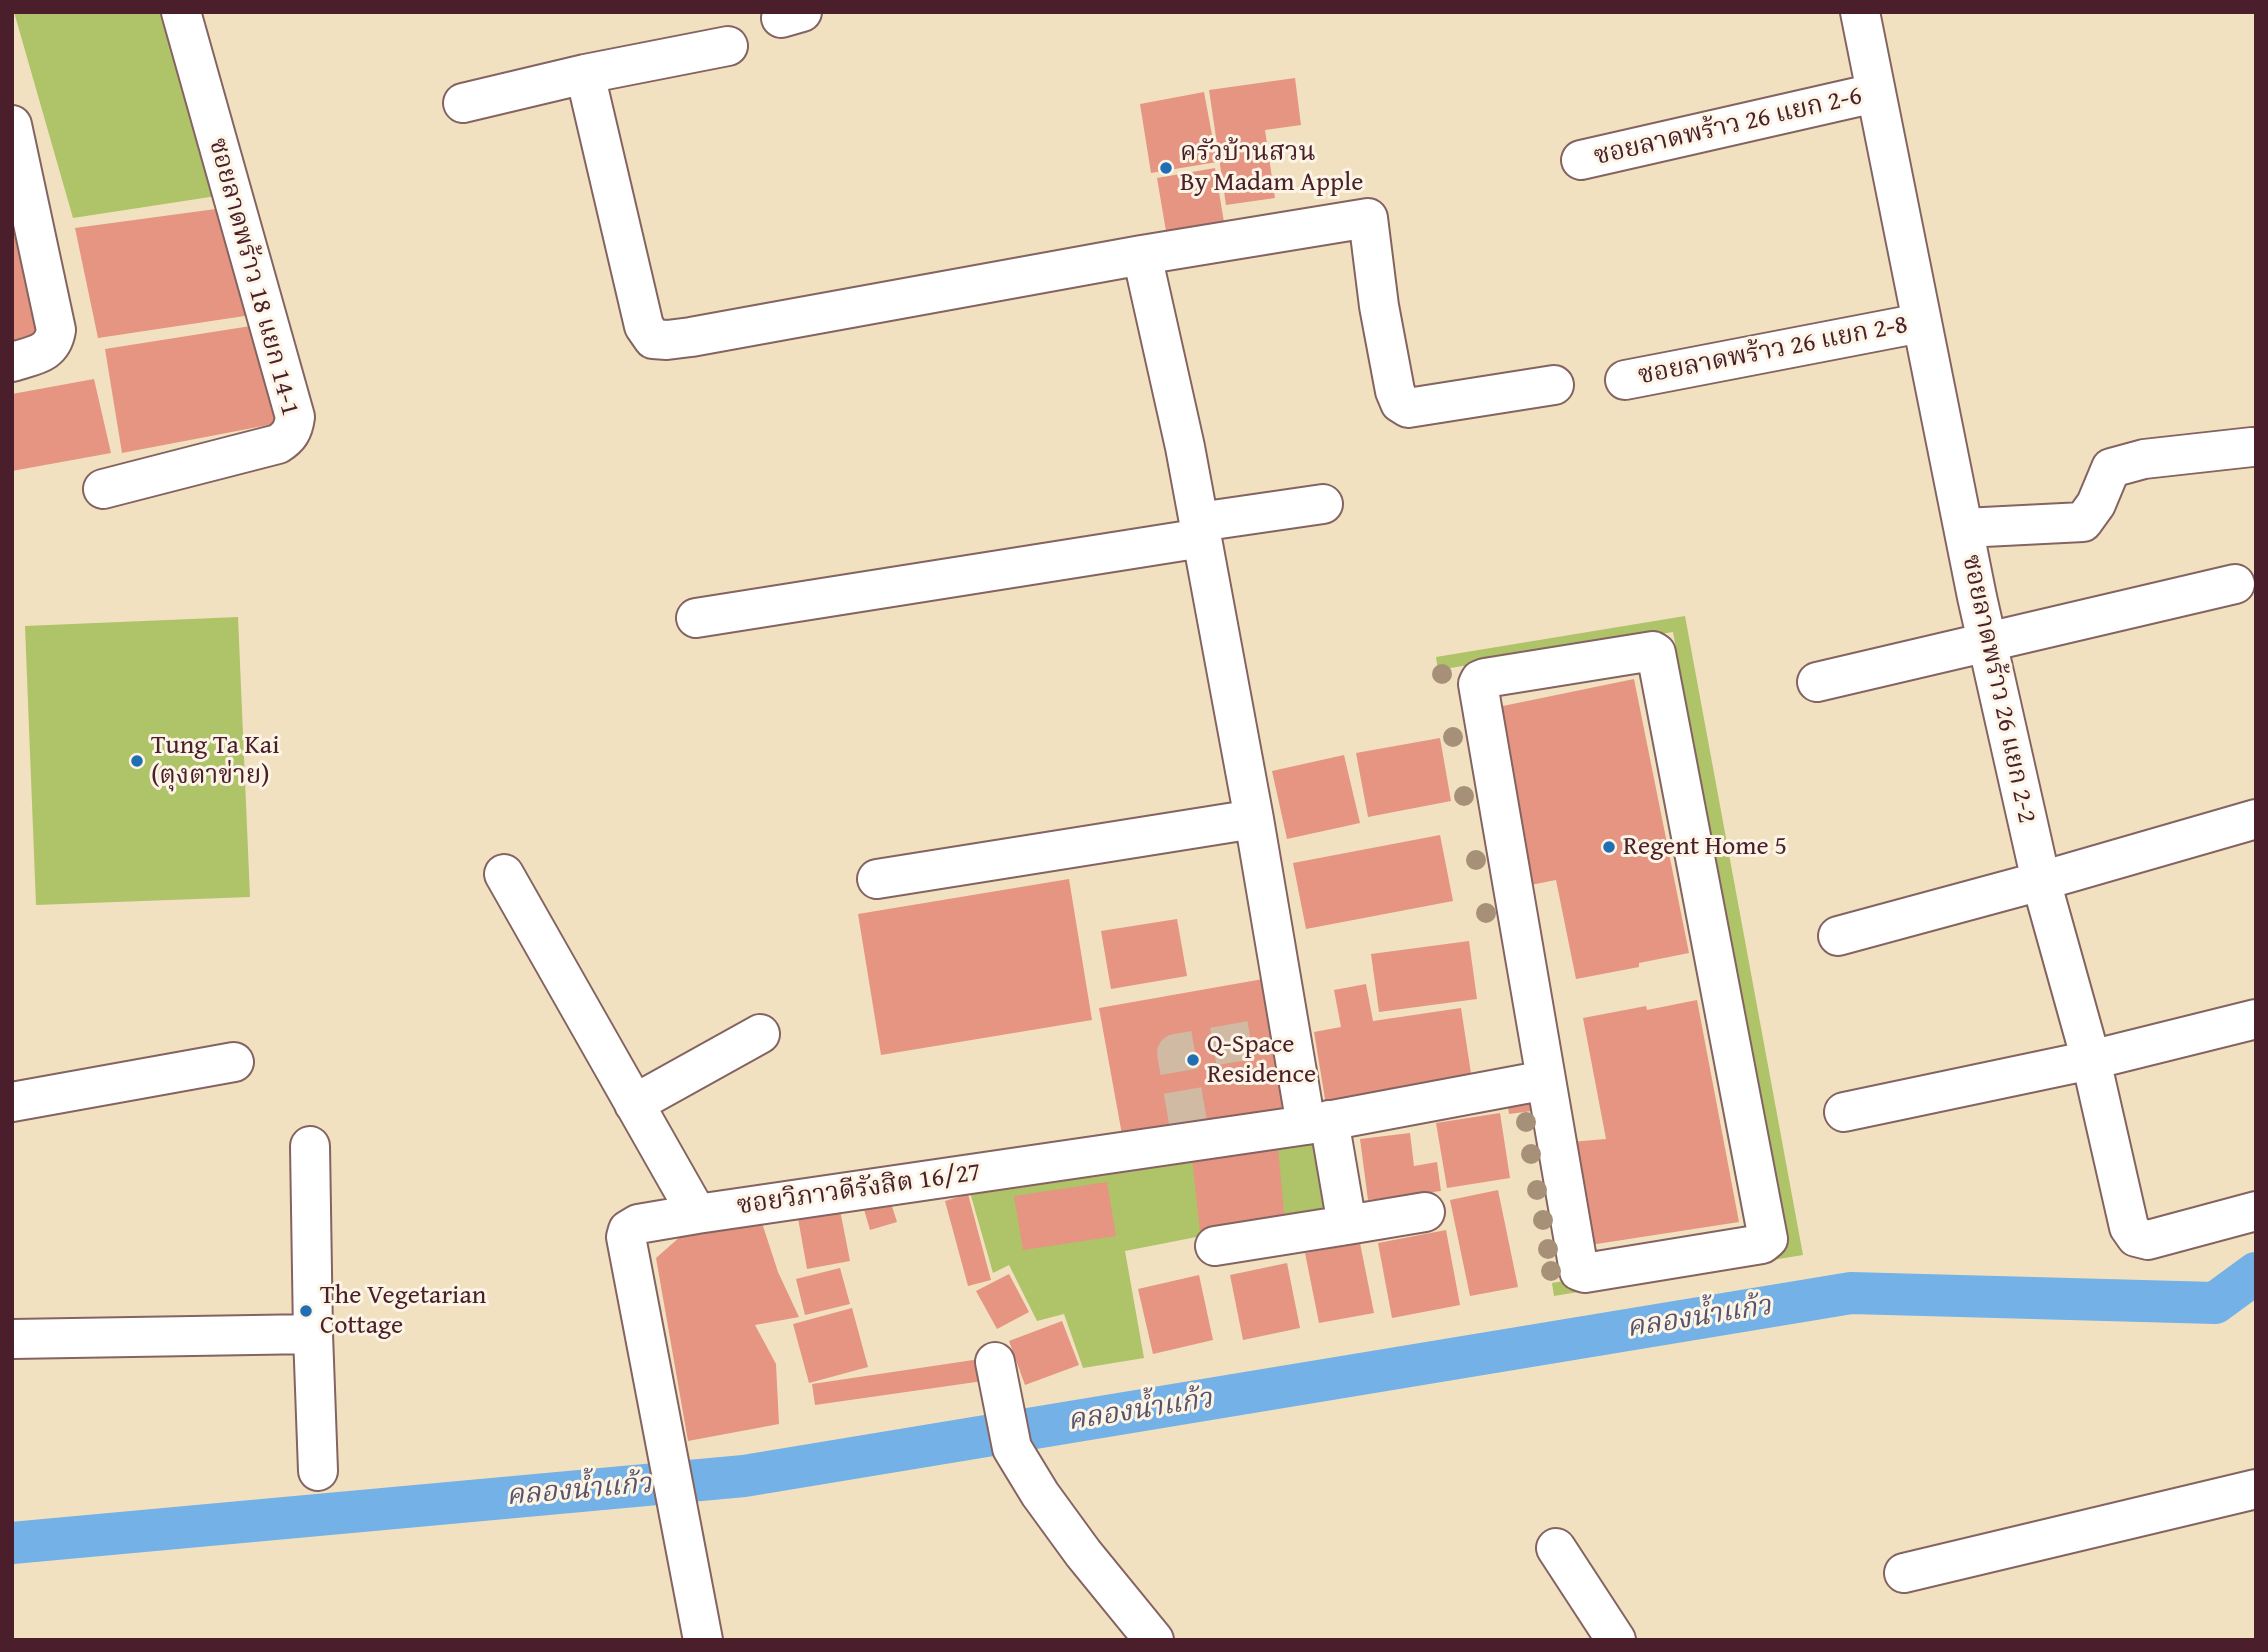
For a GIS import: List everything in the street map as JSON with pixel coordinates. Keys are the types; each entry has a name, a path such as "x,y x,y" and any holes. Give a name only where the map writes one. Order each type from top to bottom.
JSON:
{"street":[{"name":"ซอยลาดพร้าว 18 แยก 14-1","path":"103,489 278,444 287,438 294,424 295,417 181,12"},
{"name":"ซอยลาดพร้าว 26 แยก 2-2","path":"1860,12 1988,643 2041,881 2091,1060 2129,1227 2136,1237 2148,1240 2256,1211"},
{"path":"463,103 585,74 728,46"},
{"path":"585,74 644,326 653,339 691,337 1367,218 1379,306 1395,391 1400,403 1408,408 1554,385"},
{"name":"ซอยลาดพร้าว 26 แยก 2-6","path":"1581,160 1875,93"},
{"path":"12,125 56,330 54,341 46,351 12,362"},
{"path":"1142,256 1185,447 1254,819 1318,1123 1347,1225"},
{"name":"ซอยลาดพร้าว 26 แยก 2-8","path":"1625,380 1921,323"},
{"path":"1964,528 2083,522 2096,504 2110,468 2144,458 2252,447"},
{"path":"696,618 1200,530 1323,504"},
{"path":"1817,682 2235,584"},
{"path":"1653,651 1656,653 1768,1239 1766,1242 1585,1273 1579,1271 1530,1083 1478,684 1485,678 1653,651"},
{"path":"877,879 1254,819"},
{"path":"1838,936 2256,819"},
{"path":"504,874 697,1213"},
{"path":"1844,1112 2091,1060 2256,1019"},
{"path":"634,1104 760,1034"},
{"path":"12,1102 234,1062"},
{"name":"ซอยวิภาวดีรังสิต 16/27","path":"703,1640 626,1237 628,1230 638,1224 697,1213 1190,1135 1318,1123 1530,1083"},
{"path":"310,1146 318,1471"},
{"path":"1215,1246 1425,1212"},
{"path":"12,1339 313,1334"},
{"path":"995,1362 1009,1431 1054,1514 1133,1617 1154,1640"},
{"path":"1904,1573 2256,1489"},
{"path":"1556,1548 1616,1640"}],"green space":[{"path":"14,12 170,12 223,195 73,218"},
{"path":"1685,616 1803,1255 1554,1296 1552,1283 1786,1245 1673,632 1438,670 1436,657"},
{"name":"Tung Ta Kai (ตุงตาข่าย)","path":"238,617 250,897 36,905 25,626"},
{"path":"1319,1134 1334,1210 1125,1251 1144,1358 1083,1368 1064,1314 1037,1321 1009,1265 993,1273 969,1189"}],"building":[{"path":"1295,78 1301,125 1265,130 1275,198 1226,205 1209,90"},
{"path":"1204,92 1217,162 1151,173 1140,104"},
{"path":"1215,168 1226,234 1168,243 1157,178"},
{"path":"12,204 47,331 12,340"},
{"path":"223,208 258,314 98,338 75,228"},
{"path":"257,325 289,421 122,453 105,349"},
{"path":"94,379 111,453 12,471 12,394"},
{"name":"Regent Home 5","path":"1634,679 1689,953 1639,963 1639,967 1576,979 1556,880 1500,891 1464,714"},
{"path":"1440,738 1451,801 1368,817 1356,753"},
{"path":"1344,755 1360,823 1287,839 1272,771"},
{"path":"1440,835 1453,901 1306,929 1293,863"},
{"path":"1069,879 1092,1020 881,1055 858,914"},
{"path":"1177,919 1187,976 1111,989 1101,931"},
{"path":"1469,941 1477,999 1379,1012 1371,954"},
{"name":"Q-Space Residence","path":"1263,979 1286,1112 1123,1140 1099,1008"},
{"path":"1366,984 1373,1021 1461,1008 1472,1080 1326,1105 1314,1032 1341,1027 1334,990"},
{"path":"1697,1000 1739,1222 1590,1245 1571,1142 1606,1139 1583,1018"},
{"path":"1529,1091 1532,1111 1509,1114 1506,1095"},
{"path":"1500,1113 1510,1178 1447,1188 1436,1123"},
{"path":"1410,1133 1414,1166 1437,1162 1441,1191 1368,1200 1360,1139"},
{"path":"1278,1148 1285,1223 1200,1232 1192,1157"},
{"path":"1107,1182 1116,1236 1023,1250 1014,1196"},
{"path":"1498,1190 1518,1287 1470,1296 1450,1200"},
{"path":"968,1194 991,1280 968,1286 945,1201"},
{"path":"889,1197 897,1222 870,1230 863,1206"},
{"path":"840,1210 850,1261 807,1269 798,1218"},
{"path":"762,1223 778,1272 799,1317 755,1325 776,1364 779,1424 688,1441 656,1258 681,1236"},
{"path":"1446,1230 1460,1305 1392,1318 1378,1243"},
{"path":"1360,1243 1374,1313 1319,1323 1305,1253"},
{"path":"1287,1263 1300,1328 1243,1340 1230,1275"},
{"path":"840,1268 850,1304 805,1315 796,1279"},
{"path":"1009,1274 1029,1312 997,1329 976,1291"},
{"path":"1199,1275 1213,1340 1153,1354 1138,1289"},
{"path":"852,1308 868,1367 809,1383 793,1324"},
{"path":"1062,1321 1079,1365 1025,1385 1009,1341"},
{"path":"980,1359 983,1381 815,1405 812,1384"}],"waterway":[{"name":"คลองน้ำแก้ว","path":"12,1543 744,1476 1851,1293 2215,1303 2256,1273"}],"tunnel":[{"path":"1189,1128 1176,1053 1256,1039"}],"place":[{"name":"ครัวบ้านสวน By Madam Apple","path":"1166,168"},
{"name":"Tung Ta Kai (ตุงตาข่าย)","path":"137,761"},
{"name":"Regent Home 5","path":"1609,847"},
{"name":"Q-Space Residence","path":"1193,1060"},
{"name":"The Vegetarian Cottage","path":"306,1311"}]}
